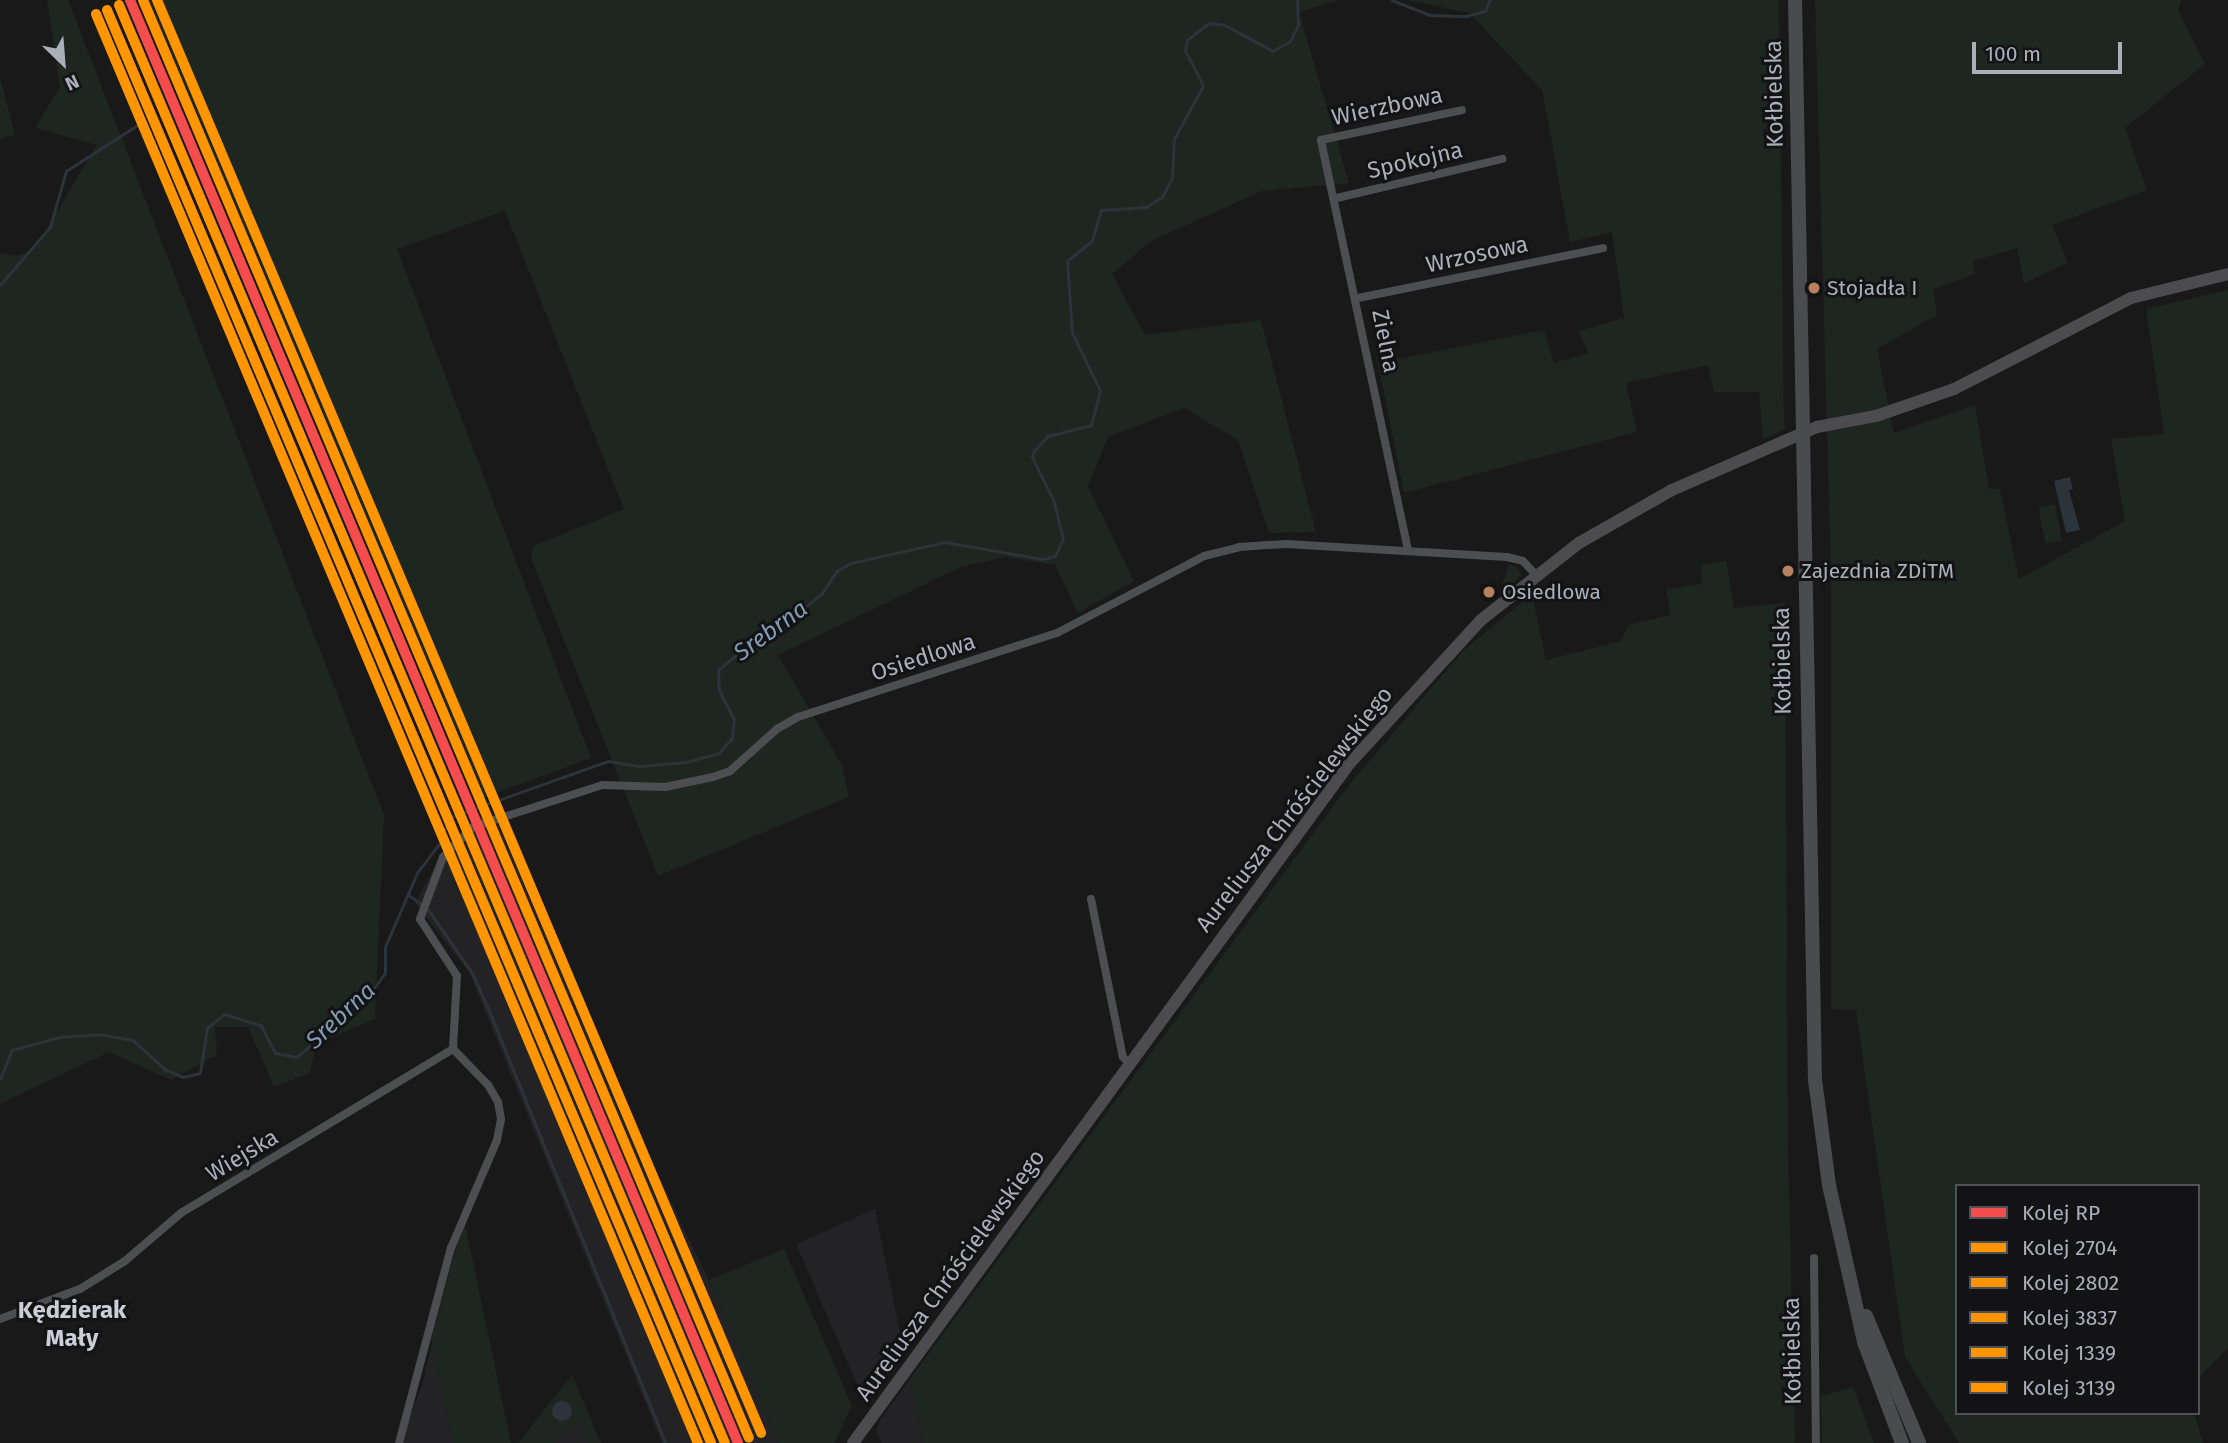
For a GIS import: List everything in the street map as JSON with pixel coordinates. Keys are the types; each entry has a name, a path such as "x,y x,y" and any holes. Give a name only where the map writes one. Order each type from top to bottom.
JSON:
{"main road":[{"name":"Kołbielska","path":"1795,0 1814,1056 1825,1160 1850,1275"},
{"path":"1850,1275 1864,1342 1902,1443"},
{"path":"1850,1275 1919,1443"}],"street":[{"name":"Wierzbowa","path":"1321,140 1462,110"},
{"name":"Zielna","path":"1321,140 1337,198 1408,550"},
{"name":"Spokojna","path":"1337,198 1502,159"},
{"name":"Wrzosowa","path":"1358,298 1603,248"},
{"name":"Aureliusza Chróścielewskiego","path":"856,1442 1349,764 1434,666 1536,575 1632,509 1802,433 1876,416 1942,393 2131,298 2228,274"},
{"name":"Osiedlowa","path":"453,1049 460,990 450,963 420,919 443,857 467,831 602,785 665,787 730,771 777,729 799,717 1057,633 1204,556 1239,547 1286,544 1516,558 1536,575"},
{"path":"1091,899 1123,1057 1130,1063"},
{"path":"399,1443 451,1248 497,1140 501,1119 498,1102 488,1085 453,1049"},
{"name":"Wiejska","path":"0,1319 80,1289 125,1261 181,1213 453,1049"},
{"name":"Kołbielska","path":"1814,1258 1816,1443"}],"shaded area":[{"path":"47,0 68,0 384,815 375,1019 316,1044 310,1073 274,1087 248,1027 215,1027 217,1055 171,1080 109,1052 0,1104 0,253 16,256 33,251 97,145 35,128 60,87"},
{"path":"140,0 1340,0 1299,12 1349,183 1262,191 1151,241 1112,274 1145,335 1261,320 1316,532 1269,533 1238,440 1184,408 1108,437 1088,486 1134,581 1078,613 1055,565 1006,557 961,567 778,655 842,765 849,797 658,876 531,558 533,546 624,509 505,211 397,249 591,758 475,801"},
{"path":"1408,0 1779,0 1784,430 1763,439 1759,392 1714,392 1708,365 1626,383 1637,432 1404,493 1378,363 1544,330 1554,363 1588,353 1579,331 1624,318 1612,232 1570,242 1542,90 1469,13"},
{"path":"1815,0 2181,0 2178,10 2205,64 2125,128 2147,190 2052,225 2068,263 2024,283 2017,248 1973,261 1975,274 1933,289 1937,315 1877,349 1894,433 1975,405 1989,489 2000,489 2019,579 2125,521 2111,439 2164,434 2146,309 2228,290 2228,1348 2200,1376 2200,1184 1955,1184 1955,1415 2195,1415 2203,1443 1959,1443 1905,1357 1856,1010 1831,1009 1831,574"},
{"path":"0,77 15,135 0,139"},
{"path":"2070,477 2073,489 2069,490 2080,530 2066,533 2054,481"},
{"path":"2055,504 2062,540 2045,544 2038,507"},
{"path":"1726,561 1734,608 1785,603 1788,1143 1795,1443 923,1443 910,1379 1349,785 1463,651 1532,594 1546,660 1621,641 1628,625 1670,615 1666,589 1702,584 1701,565"},
{"path":"1509,564 1517,567 1521,575 1504,593 1501,588"},
{"path":"506,812 632,1122 709,1280 779,1443 662,1443 469,972 415,903 447,845 482,815"},
{"path":"875,1209 904,1352 875,1390 861,1394 796,1244"},
{"path":"464,1219 511,1443 453,1443 431,1340"},
{"path":"784,1249 852,1406 834,1443 779,1443 709,1280"},
{"path":"432,1344 453,1443 400,1443 423,1382"},
{"path":"572,1376 601,1443 519,1443 557,1393"},
{"path":"572,1376 601,1443 588,1443 579,1423 552,1437 555,1443 519,1443"},
{"path":"910,1379 923,1443 882,1443 876,1430"},
{"path":"1853,1387 1874,1443 1822,1443 1821,1396"},
{"path":"562,1401 569,1404 572,1411 569,1418 562,1421 555,1418 552,1411 555,1404"}],"waterway":[{"name":"Srebrna","path":"0,1079 12,1050 60,1037 99,1034 133,1040 166,1070 183,1077 200,1073 207,1028 224,1014 261,1025 275,1053 297,1057 372,991 385,973 385,947 417,873 442,840 448,818 608,761 641,766 686,762 719,753 732,738 734,720 719,691 718,670 771,627 803,609 822,593 837,571 851,563 945,542 1042,559 1055,556 1063,539 1054,502 1032,457 1048,436 1091,425 1100,391 1072,333 1067,261 1092,241 1101,210 1146,207 1162,197 1172,178 1174,139 1203,86 1185,51 1187,40 1209,23 1225,25 1273,51 1290,41 1298,25 1297,0"},
{"name":"Srebrna","path":"1392,0 1430,15 1466,16 1485,11 1490,0"},
{"path":"0,285 50,227 66,171 136,126"},
{"path":"409,895 420,903"},
{"path":"428,909 473,974 487,1005 666,1443"}],"rail line":[{"name":"RP","path":"130,0 738,1443"},
{"name":"2802","path":"143,0 749,1438"},
{"name":"1339","path":"157,0 761,1433"},
{"name":"2704","path":"119,5 725,1443"},
{"name":"3837","path":"107,10 711,1443"},
{"name":"3139","path":"96,14 698,1443"}],"place":[{"name":"Stojadła I","path":"1814,288"},
{"name":"Zajezdnia ZDiTM","path":"1788,571"},
{"name":"Osiedlowa","path":"1489,592"}],"district":[{"name":"Kędzierak Mały","path":"72,1325"}]}
